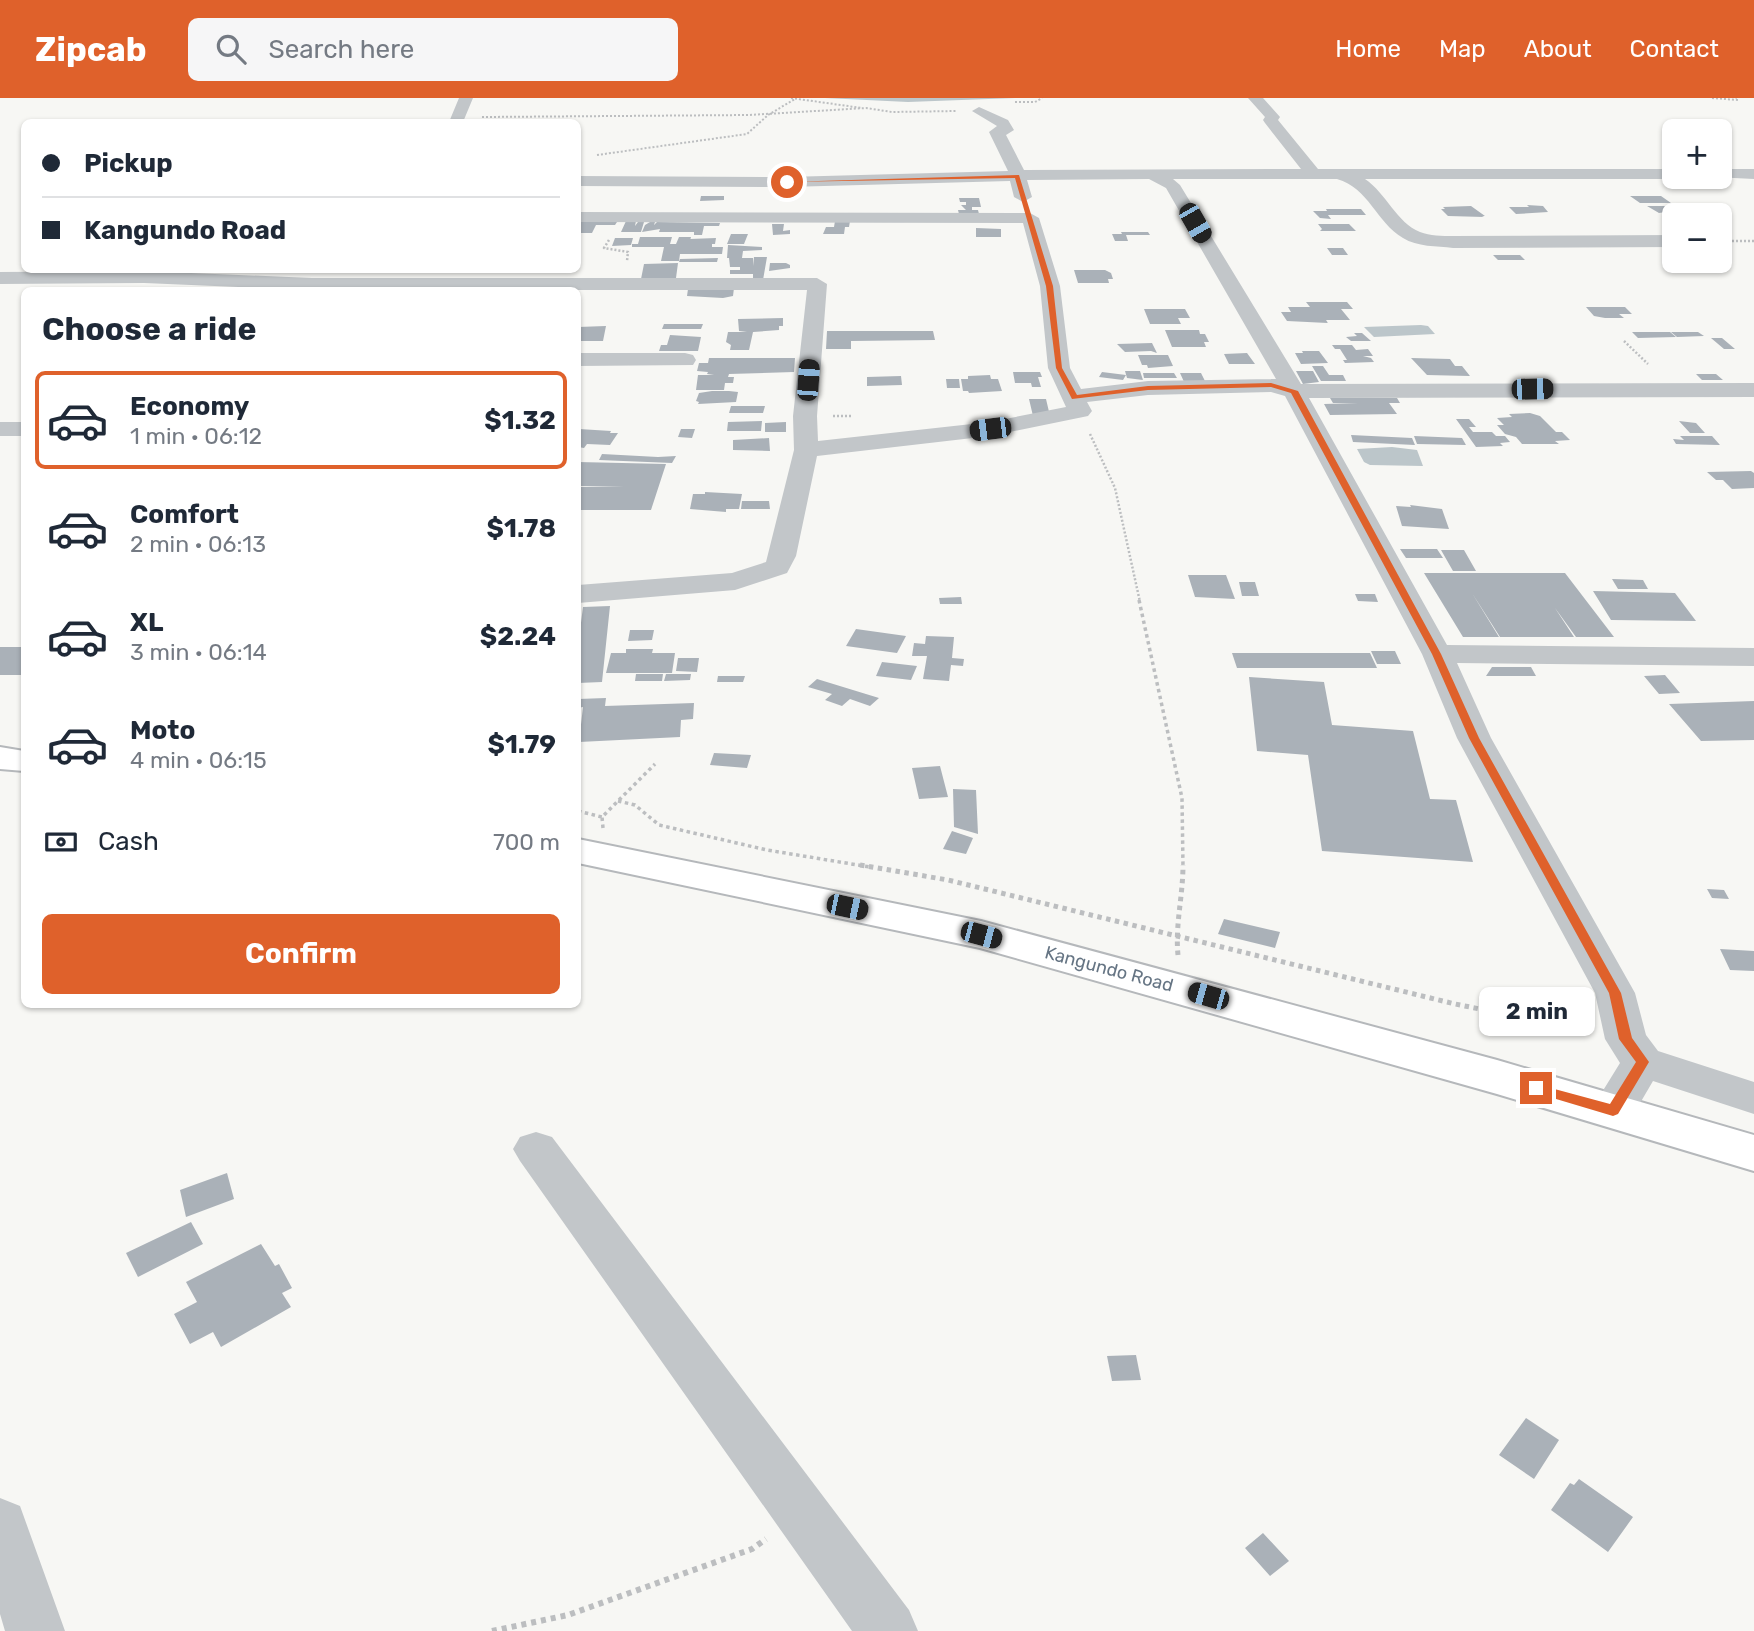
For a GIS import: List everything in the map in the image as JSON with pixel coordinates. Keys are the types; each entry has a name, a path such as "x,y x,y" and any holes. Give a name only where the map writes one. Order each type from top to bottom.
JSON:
{"highway":[{"path":"0,758 21,761"},
{"name":"Kangundo Road","path":"595,841 981,935 1181,988 1613,1110 1754,1153"}],"street":[{"path":"457,119 466,98"},
{"path":"1255,98 1273,117 1270,120 1323,172 1354,177 1382,202 1412,236 1453,242 1662,241"},
{"path":"979,111 1003,123 1006,130 997,132 1009,150 1030,218 1049,286 1059,368 1077,404"},
{"path":"581,181 787,182 1323,172 1662,174"},
{"path":"1163,174 1156,177 1172,185 1294,391 1437,654 1474,738 1615,993 1634,1050 1613,1110"},
{"path":"1732,174 1754,174"},
{"path":"581,217 1030,218"},
{"path":"581,233 687,233"},
{"path":"0,278 817,284 805,416 806,450 782,556 777,567 735,581 581,594"},
{"path":"581,360 685,360"},
{"path":"806,450 990,429 1077,404 1148,388 1271,385 1294,391 1754,390"},
{"path":"0,429 21,429"},
{"path":"1437,654 1754,657"},
{"path":"1634,1050 1754,1098"},
{"path":"536,1149 888,1631"},
{"path":"0,1525 36,1631"}],"path":[{"path":"791,98 892,112 979,111"},
{"path":"979,111 974,106 1035,102 1042,98"},
{"path":"1712,98 1738,100 1736,98"},
{"path":"589,157 653,145 716,140 747,134 755,130 768,115 795,99"},
{"path":"519,119 768,115 866,108"},
{"path":"614,233 604,248 628,252 626,271 636,275 634,283"},
{"path":"1732,241 1754,241"},
{"path":"1077,404 1115,488 1182,798 1183,890 1176,936 1181,988"},
{"path":"595,841 618,801 655,764"},
{"path":"618,801 635,806 659,825 767,850 948,880 1634,1050"},
{"path":"581,816 595,841"},
{"path":"492,1631 568,1615 752,1549 803,1514"}],"shaded area":[{"path":"825,98 1015,98 908,102"},
{"path":"1428,326 1435,334 1374,337 1364,327"},
{"path":"1392,447 1417,450 1423,466 1370,465 1364,462 1357,449"}],"building":[{"path":"701,196 724,196 724,200 700,201"},
{"path":"1630,196 1661,196 1671,203 1662,203 1640,203"},
{"path":"959,198 979,198 981,207 972,207 972,210 978,210 979,214 959,214 958,210 966,210 961,205 966,205 966,202 960,202"},
{"path":"1527,205 1543,206 1548,212 1516,214 1509,207 1529,207"},
{"path":"1471,206 1485,216 1448,216 1441,209 1445,209 1443,207"},
{"path":"1647,206 1662,206 1662,213"},
{"path":"1326,209 1361,209 1366,215 1328,215 1331,219 1320,218 1313,211 1327,211"},
{"path":"581,221 617,222 615,225 596,225 592,233 581,233"},
{"path":"626,221 636,221 635,226 638,222 644,222 641,232 621,232"},
{"path":"835,221 850,221 844,234 823,234 826,227 834,227"},
{"path":"650,222 655,222 654,225 657,222 720,223 719,226 704,226 702,235 694,235 694,232 659,232 660,229 642,232"},
{"path":"772,224 784,224 783,231 790,230 790,234 773,235"},
{"path":"1318,224 1349,224 1356,231 1320,231 1322,229"},
{"path":"976,228 1001,229 1001,237 976,237"},
{"path":"1121,232 1148,232 1150,235 1126,235 1128,241 1115,241 1112,234 1122,234"},
{"path":"731,234 748,234 744,244 727,244"},
{"path":"640,237 672,237 670,244 676,244 679,237 716,238 712,247 723,247 722,254 680,254 679,261 661,261 664,247 632,247 632,244 638,244"},
{"path":"615,238 633,238 631,245 612,246"},
{"path":"728,245 762,247 762,250 743,251 742,258 753,258 753,266 754,257 767,257 763,280 753,278 753,274 730,274 730,270 740,270 740,267 730,267 727,258"},
{"path":"1327,248 1343,248 1348,255 1332,255"},
{"path":"1493,255 1520,255 1525,260 1498,260"},
{"path":"718,258 717,262 679,262 680,259"},
{"path":"678,263 676,278 641,279 644,264"},
{"path":"770,263 786,263 790,268 769,271"},
{"path":"1074,270 1105,270 1111,273 1113,279 1108,279 1109,283 1078,283"},
{"path":"734,288 733,296 723,298 687,296 688,289"},
{"path":"1306,302 1347,302 1353,309 1341,309 1350,320 1326,320 1328,323 1287,321 1281,312 1291,312 1288,307 1310,307"},
{"path":"1586,307 1625,307 1632,314 1619,314 1624,318 1605,318 1594,316"},
{"path":"1144,309 1185,309 1190,318 1178,318 1181,324 1150,324"},
{"path":"783,318 783,326 779,326 779,330 753,332 749,350 730,350 731,345 726,342 728,332 747,332 739,331 738,319"},
{"path":"664,324 703,324 701,329 662,329"},
{"path":"606,326 603,341 581,341 581,327"},
{"path":"1165,330 1199,330 1209,342 1204,342 1206,347 1172,347"},
{"path":"827,331 933,331 935,340 851,341 851,349 826,349"},
{"path":"1632,332 1670,332 1676,337 1638,338"},
{"path":"1671,332 1698,332 1704,336 1677,337"},
{"path":"1354,333 1362,333 1371,341 1351,341 1346,337 1357,336"},
{"path":"670,335 701,337 698,351 659,351 661,345 667,345"},
{"path":"1711,338 1722,338 1735,349 1724,349"},
{"path":"1152,343 1157,353 1125,352 1117,344"},
{"path":"1332,345 1352,345 1356,350 1368,349 1373,356 1363,356 1374,362 1345,363 1343,360 1347,360 1340,349 1335,349"},
{"path":"1302,351 1319,351 1328,363 1301,364 1295,353 1303,353"},
{"path":"1247,353 1255,364 1229,364 1224,354"},
{"path":"1138,355 1168,355 1173,366 1148,368 1147,365 1142,365"},
{"path":"709,358 795,358 794,372 729,374 728,377 734,377 733,383 725,383 724,390 696,390 698,375 714,375 697,371 699,363 708,363"},
{"path":"1411,358 1450,359 1455,366 1462,366 1470,376 1427,375"},
{"path":"1312,366 1323,366 1329,375 1343,375 1346,381 1321,381"},
{"path":"1125,371 1140,371 1143,380 1127,378"},
{"path":"1296,371 1313,371 1319,382 1303,384"},
{"path":"1013,372 1040,372 1042,377 1038,377 1041,387 1032,387 1031,383 1015,383"},
{"path":"1102,372 1126,375 1123,380 1099,377"},
{"path":"1143,373 1174,373 1177,378 1144,378"},
{"path":"1180,373 1201,373 1206,383 1185,384"},
{"path":"1696,374 1716,374 1723,380 1702,380"},
{"path":"990,375 991,379 998,379 1002,391 963,391 961,379"},
{"path":"901,376 902,385 867,386 867,377"},
{"path":"946,379 959,379 960,388 947,388"},
{"path":"738,392 736,402 698,404 696,401 699,393"},
{"path":"1330,398 1397,398 1400,403 1389,403 1397,414 1330,415 1324,404 1358,403 1333,403"},
{"path":"1029,399 1046,399 1050,416 1033,416"},
{"path":"731,406 765,406 763,413 729,413"},
{"path":"1530,413 1540,416 1556,432 1562,432 1570,440 1555,441 1559,444 1522,444 1516,437 1505,434 1497,425 1504,425 1497,418 1512,417 1509,414"},
{"path":"1456,419 1469,419 1476,427 1469,427 1473,432 1492,432 1496,436 1505,436 1510,442 1500,443 1503,446 1476,447"},
{"path":"762,421 761,431 727,431 728,422"},
{"path":"1679,421 1696,423 1705,433 1690,433"},
{"path":"786,422 786,432 765,432 765,423"},
{"path":"581,429 618,433 610,445 587,444 581,448"},
{"path":"681,429 695,429 692,438 678,437"},
{"path":"1351,435 1412,438 1415,445 1353,442"},
{"path":"1414,436 1462,438 1466,445 1417,444"},
{"path":"1680,436 1712,436 1720,445 1676,444 1673,439 1684,440"},
{"path":"769,438 770,451 733,450 733,440"},
{"path":"602,454 676,456 672,463 599,460"},
{"path":"581,462 666,464 651,510 581,510 581,487 624,486 581,486"},
{"path":"1707,472 1754,473 1754,488 1732,489 1723,480 1716,480"},
{"path":"693,494 742,494 739,509 726,509 726,512 690,509"},
{"path":"742,501 769,501 770,509 741,509"},
{"path":"1410,505 1442,509 1449,529 1402,526 1396,506 1411,507"},
{"path":"1400,549 1437,549 1443,558 1406,558"},
{"path":"1441,550 1464,550 1476,571 1453,571"},
{"path":"1424,573 1565,573 1614,637 1576,637 1555,608 1574,637 1500,637 1472,593 1499,637 1463,637"},
{"path":"1188,575 1226,575 1235,599 1195,597"},
{"path":"1612,579 1643,580 1648,589 1618,589"},
{"path":"1239,582 1255,582 1259,596 1242,596"},
{"path":"1593,591 1675,593 1696,621 1611,620"},
{"path":"1355,594 1375,594 1378,602 1358,601"},
{"path":"961,597 962,604 940,604 939,598"},
{"path":"610,606 602,682 581,683 583,607"},
{"path":"856,629 906,636 897,653 846,646"},
{"path":"630,630 654,630 652,640 628,641"},
{"path":"926,636 954,637 952,658 964,659 963,666 951,665 949,681 923,679 927,656 912,656 914,643 925,644"},
{"path":"0,647 21,647 21,675 0,675"},
{"path":"626,649 653,649 652,653 675,653 672,673 606,673 611,653 626,653"},
{"path":"1371,651 1395,651 1401,664 1377,664"},
{"path":"1232,653 1370,653 1377,668 1237,668"},
{"path":"678,658 699,658 697,672 676,671"},
{"path":"882,662 917,666 911,680 876,676"},
{"path":"1492,667 1531,667 1536,676 1486,676"},
{"path":"636,674 663,674 662,681 635,681"},
{"path":"666,674 691,674 690,680 664,681"},
{"path":"1665,675 1680,693 1659,694 1644,676"},
{"path":"718,676 745,676 743,682 717,682"},
{"path":"1249,677 1324,682 1332,725 1413,731 1430,799 1456,800 1473,862 1322,851 1308,755 1257,751"},
{"path":"817,679 879,698 870,706 850,699 842,706 825,700 832,694 808,687"},
{"path":"606,698 605,706 694,703 693,719 681,720 680,737 581,742 581,699"},
{"path":"1754,701 1754,740 1701,741 1669,704"},
{"path":"714,753 751,755 747,768 710,765"},
{"path":"940,766 948,797 919,799 912,768"},
{"path":"953,789 976,790 978,834 954,827"},
{"path":"952,831 973,838 966,854 943,849"},
{"path":"1707,889 1724,890 1729,899 1712,898"},
{"path":"1224,919 1280,932 1275,948 1218,934"},
{"path":"1720,949 1754,951 1754,971 1730,970"},
{"path":"227,1173 234,1199 186,1217 180,1190"},
{"path":"191,1222 203,1244 138,1277 126,1253"},
{"path":"261,1244 275,1266 279,1264 292,1288 282,1293 291,1307 221,1347 213,1332 190,1344 174,1314 197,1302 186,1282"},
{"path":"1136,1355 1141,1380 1112,1381 1107,1356"},
{"path":"1526,1418 1559,1440 1534,1479 1499,1455"},
{"path":"1579,1479 1633,1517 1608,1552 1551,1510 1570,1483 1574,1485"},
{"path":"1263,1533 1289,1561 1270,1576 1245,1548"}],"route":[{"path":"787,182 1017,176 1049,286 1059,368 1075,397 1148,388 1271,385 1294,391 1437,654 1474,738 1615,993 1626,1039 1643,1062 1613,1110 1536,1088"}]}
